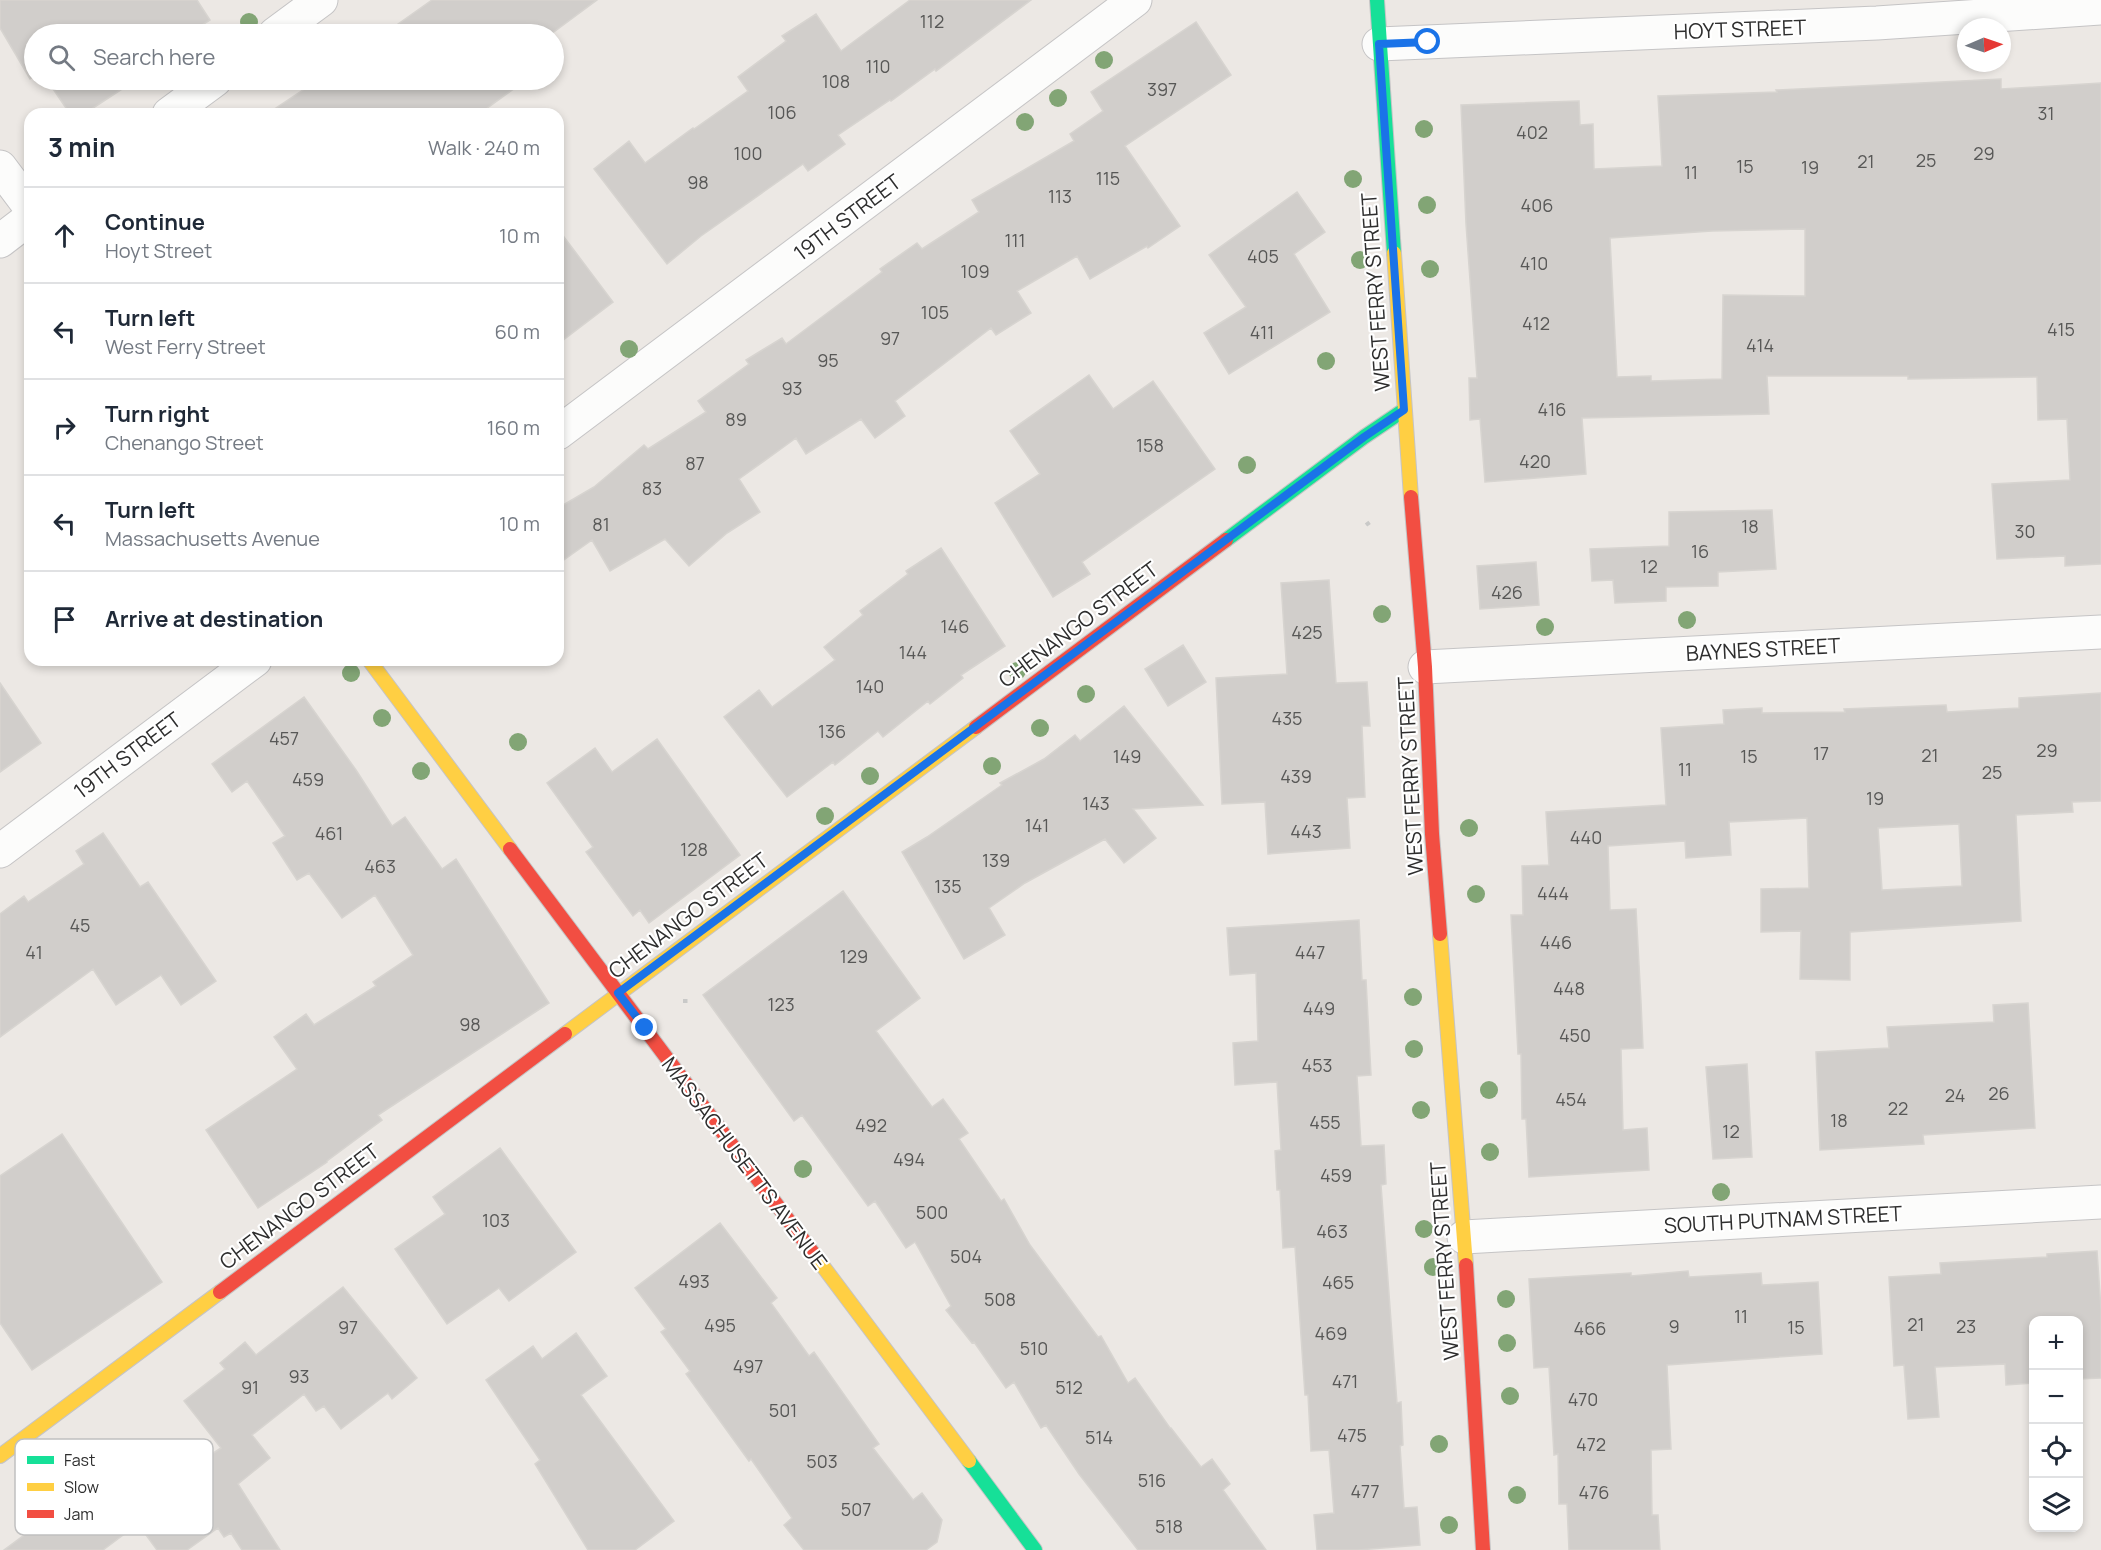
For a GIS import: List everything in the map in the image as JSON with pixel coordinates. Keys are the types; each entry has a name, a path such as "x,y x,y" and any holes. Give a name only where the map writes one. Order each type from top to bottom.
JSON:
{"street":[{"path":"289,24 321,0"},
{"name":"19TH STREET","path":"564,429 1136,0"},
{"name":"WEST FERRY STREET","path":"1377,0 1404,410 1425,667 1432,834 1464,1237 1483,1550"},
{"name":"HOYT STREET","path":"1379,44 1876,11 2101,8"},
{"path":"177,108 201,90"},
{"path":"0,168 24,199"},
{"path":"0,241 24,223"},
{"name":"CHENANGO STREET","path":"23,1439 1345,451 1404,410"},
{"name":"BAYNES STREET","path":"1425,667 2101,632"},
{"name":"19TH STREET","path":"0,851 247,666"},
{"name":"MASSACHUSETTS AVENUE","path":"373,666 1028,1547"},
{"name":"SOUTH PUTNAM STREET","path":"1464,1237 2101,1202"},
{"name":"CHENANGO STREET","path":"0,1456 15,1445"}],"building":[{"path":"0,0 197,0 210,20 204,24 24,24 24,69 0,28"},
{"path":"432,0 597,0 564,24 398,24"},
{"path":"910,0 1031,0 936,71 935,69 838,135 845,144 808,171 803,164 701,236 667,264 594,169 629,141 645,163 694,129 748,91 738,77 786,41 782,36 816,14 841,51"},
{"path":"1196,22 1231,75 1125,146 1180,226 1148,248 1147,246 1090,279 1077,256 1017,291 1031,313 996,335 991,328 895,401 905,416 875,438 861,419 806,454 796,438 739,479 760,512 727,533 689,566 665,539 610,571 592,540 564,560 564,504 594,487 644,445 648,449 706,412 698,401 749,364 746,360 782,338 786,344 882,272 880,269 917,243 922,249 979,212 972,200 1074,141 1070,134 1103,111 1091,92"},
{"path":"2001,79 2001,89 2101,83 2101,564 2065,566 2065,556 1997,559 1992,484 2070,480 2067,419 2038,420 2037,377 1908,379 1908,376 1767,376 1769,414 1582,418 1586,474 1485,482 1480,419 1470,420 1469,378 1477,378 1466,224 1461,105 1579,101 1580,125 1593,124 1594,169 1662,166 1658,96 1777,92 1776,90","holes":["1805,229 1805,296 1723,295 1722,379 1651,381 1651,376 1617,377 1610,238 1712,231"]},
{"path":"54,90 121,90 93,108 66,108"},
{"path":"303,90 512,90 487,108 276,108"},
{"path":"1297,192 1325,232 1294,254 1330,312 1229,374 1204,333 1246,307 1209,255"},
{"path":"564,237 613,302 564,339"},
{"path":"1089,375 1113,409 1153,381 1215,469 1082,562 1090,574 1053,597 995,503 1040,474 1010,431"},
{"path":"1772,510 1776,569 1718,572 1718,586 1666,587 1666,601 1615,603 1613,580 1592,581 1590,549 1669,546 1669,512"},
{"path":"941,548 1005,646 961,675 963,678 930,704 928,701 883,737 878,731 835,765 833,762 787,797 724,717 759,690 772,707 835,660 824,647 863,615 860,611 908,574 906,571"},
{"path":"1536,562 1539,605 1480,609 1477,566"},
{"path":"1329,580 1336,683 1367,682 1370,726 1362,726 1365,797 1347,798 1350,848 1268,854 1265,802 1222,804 1216,678 1287,674 1281,583"},
{"path":"1183,645 1206,682 1168,706 1145,669"},
{"path":"0,683 41,743 0,772"},
{"path":"2101,693 2101,801 2072,802 2073,812 2016,815 2021,921 1850,932 1850,980 1800,979 1801,931 1761,932 1761,889 1809,888 1807,818 1729,822 1731,855 1686,858 1685,841 1608,846 1610,910 1636,909 1641,1002 1643,1048 1621,1049 1623,1130 1647,1128 1649,1170 1529,1177 1526,1119 1522,1119 1521,1054 1518,1054 1511,915 1523,915 1522,866 1549,865 1546,812 1666,805 1661,728 1724,724 1723,710 1762,708 1762,713 1845,712 1844,709 1946,705 1947,712 2019,708 2019,698","holes":["1959,824 1962,886 1882,890 1878,828"]},
{"path":"304,697 356,770 392,826 405,817 442,869 456,859 549,1003 378,1115 382,1120 327,1162 258,1208 206,1130 297,1069 274,1037 306,1014 314,1025 376,986 373,982 413,955 375,895 342,918 309,873 297,880 273,843 285,836 247,781 232,792 212,764"},
{"path":"1124,706 1203,805 1133,809 1156,838 1124,863 1105,839 1025,883 989,908 1005,935 964,959 902,852 1002,785 1000,783 1044,759 1075,735 1080,741"},
{"path":"657,739 740,855 649,923 640,910 633,916 586,852 593,847 547,783 595,748 612,772"},
{"path":"103,833 140,887 148,882 216,981 181,1005 161,975 116,1005 93,969 0,1037 0,914 24,896 28,902 84,864 76,851"},
{"path":"843,891 920,998 876,1031 932,1107 943,1099 968,1133 959,1139 1001,1201 1004,1199 1030,1245 1098,1337 1101,1336 1128,1383 1135,1378 1201,1467 1212,1459 1230,1484 1223,1490 1266,1550 1138,1550 1079,1474 1046,1425 1041,1428 1014,1382 1006,1388 974,1342 972,1343 946,1310 951,1306 915,1242 906,1248 875,1201 868,1206 802,1115 794,1121 703,995"},
{"path":"1359,920 1362,980 1366,980 1371,1075 1357,1076 1361,1146 1384,1145 1386,1184 1381,1185 1397,1403 1401,1402 1403,1445 1400,1446 1404,1508 1417,1507 1420,1545 1358,1550 1317,1550 1314,1515 1334,1513 1329,1450 1311,1451 1295,1247 1283,1248 1280,1190 1277,1190 1275,1151 1281,1150 1277,1082 1235,1085 1233,1043 1258,1041 1256,973 1230,975 1227,928"},
{"path":"2028,1003 2035,1128 1923,1135 1924,1144 1820,1150 1816,1052 1889,1048 1887,1027 1994,1022 1993,1005"},
{"path":"1747,1064 1752,1157 1713,1159 1706,1067"},
{"path":"62,1134 162,1282 32,1370 0,1323 0,1176"},
{"path":"500,1148 576,1252 509,1301 499,1288 447,1324 395,1249 445,1214 433,1197"},
{"path":"720,1223 777,1298 771,1303 809,1356 814,1352 879,1444 873,1448 913,1500 922,1493 942,1520 937,1542 926,1550 804,1550 784,1525 792,1518 751,1459 749,1461 686,1374 690,1371 661,1332 666,1329 635,1288"},
{"path":"2097,1251 2101,1309 2101,1378 2083,1379 2083,1316 2029,1316 2029,1383 2006,1385 2005,1364 1935,1367 1939,1417 1908,1419 1904,1365 1894,1366 1889,1277 1941,1274 1940,1263 2047,1257 2047,1254"},
{"path":"1688,1271 1689,1277 1761,1273 1762,1285 1818,1282 1822,1354 1667,1365 1671,1449 1651,1450 1652,1515 1658,1515 1660,1550 1569,1550 1567,1504 1559,1504 1558,1454 1554,1455 1549,1367 1534,1368 1529,1279 1631,1273 1631,1276"},
{"path":"343,1287 417,1378 392,1399 388,1393 341,1429 324,1406 316,1411 304,1394 252,1435 270,1458 238,1484 280,1550 242,1550 231,1533 224,1537 218,1528 213,1532 213,1453 221,1448 184,1401 225,1369 220,1363 245,1342 256,1355"},
{"path":"576,1333 607,1376 581,1395 674,1521 635,1550 588,1550 535,1464 540,1460 486,1380 533,1346 542,1359"},
{"path":"24,1535 123,1535 103,1550 4,1550"},
{"path":"146,1535 208,1535 187,1550 157,1550"}],"traffic: fast":[{"path":"1377,0 1394,253"},
{"path":"1226,540 1404,410"},
{"path":"969,1461 1035,1550"}],"traffic: slow":[{"path":"1394,253 1411,497"},
{"path":"373,666 510,849"},
{"path":"565,1034 976,727"},
{"path":"1440,934 1466,1265"},
{"path":"813,1253 969,1461"},
{"path":"23,1439 220,1292"},
{"path":"0,1456 15,1445"}],"traffic: jam":[{"path":"1411,497 1425,667 1432,834 1440,934"},
{"path":"976,727 1226,540"},
{"path":"510,849 813,1253"},
{"path":"220,1292 565,1034"},
{"path":"1466,1265 1483,1550"}],"route":[{"path":"645,1028 618,993 1364,437 1404,410 1379,44 1428,42"}]}
